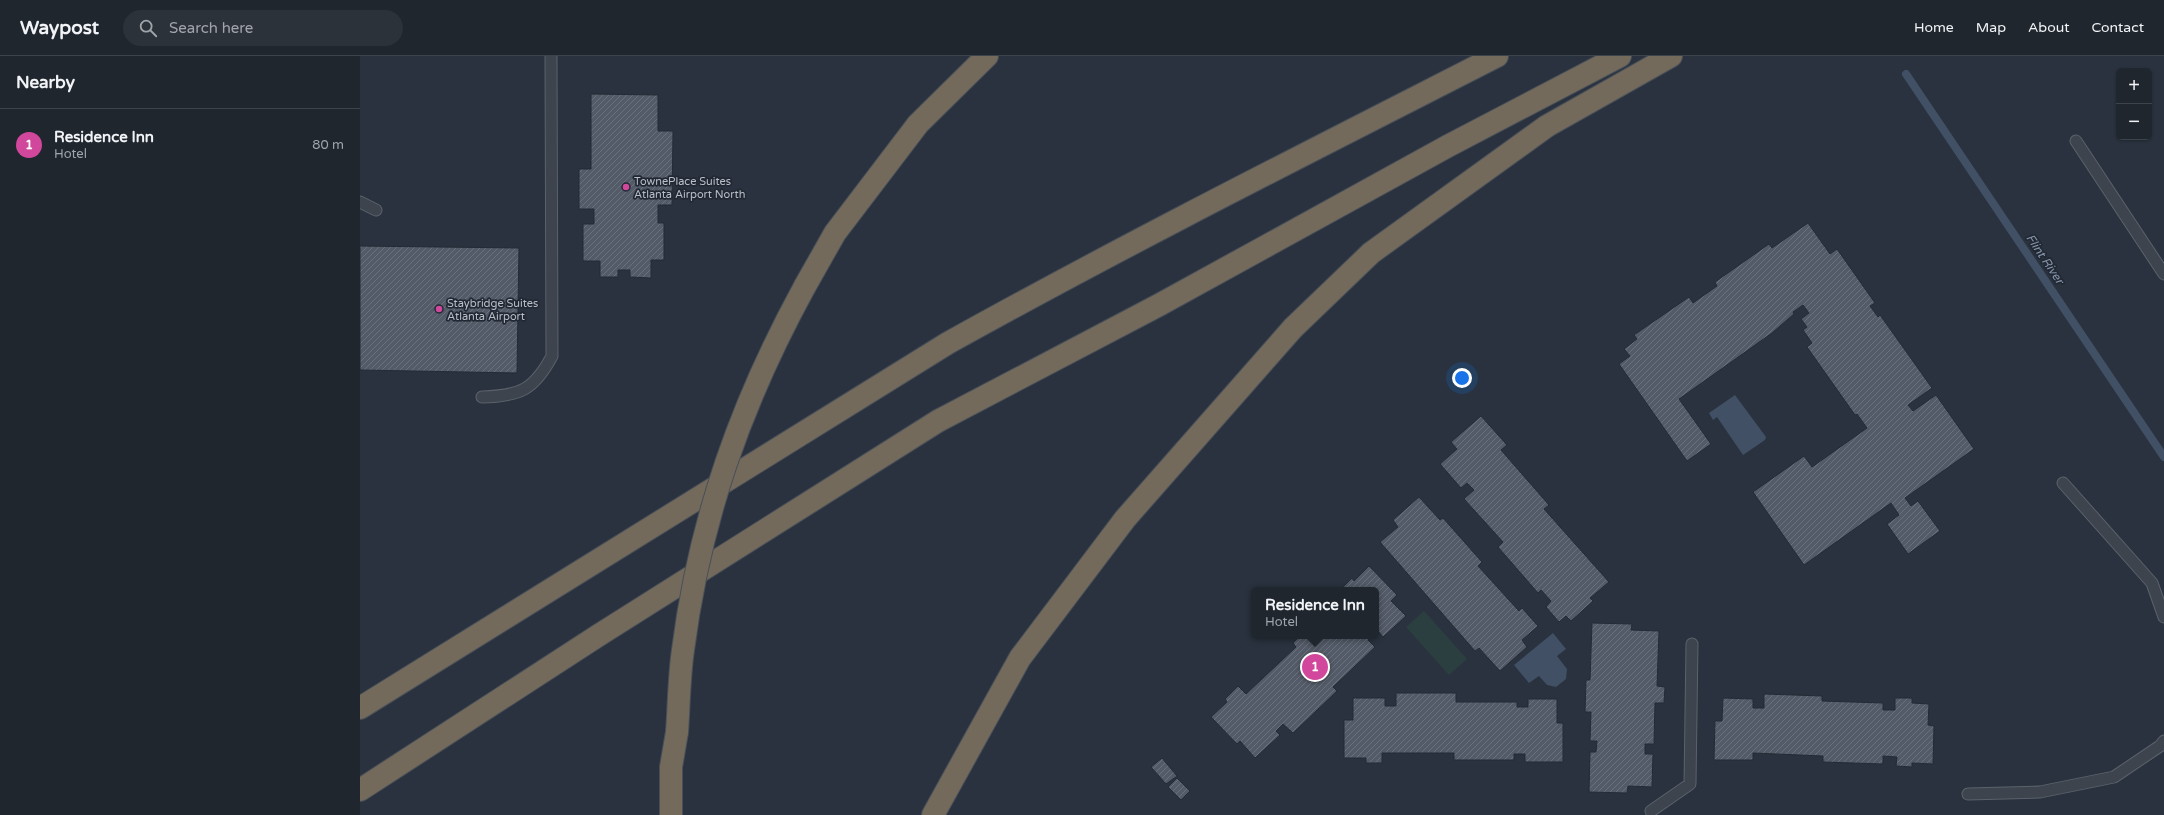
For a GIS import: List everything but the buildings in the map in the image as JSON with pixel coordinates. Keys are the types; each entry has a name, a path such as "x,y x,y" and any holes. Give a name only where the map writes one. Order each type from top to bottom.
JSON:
{"highway":[{"path":"671,815 671,767 677,732 682,651 696,573 710,512 729,450 752,390 777,337 835,233 918,124 987,56"},
{"path":"360,708 948,343 1189,214 1497,56"},
{"path":"360,790 599,635 938,421 1159,305 1448,146 1620,56"},
{"path":"932,815 1020,658 1125,519 1293,328 1371,253 1547,126 1671,56"}],"lane":[{"path":"482,397 503,396 522,390 542,375 552,356 550,57"},
{"path":"2076,141 2164,274"},
{"path":"360,202 376,210 360,210"},
{"path":"2064,483 2152,583 2164,617"},
{"path":"1651,810 1690,784 1692,644"},
{"path":"1968,794 2040,792 2114,777 2160,746 2164,741"}],"shaded area":[{"path":"1424,611 1467,659 1449,675 1406,627"}],"water":[{"path":"1735,395 1766,437 1765,440 1743,455 1717,417 1713,420 1709,413"},
{"path":"1553,633 1566,649 1557,656 1567,669 1566,679 1556,687 1547,685 1539,676 1529,683 1514,665"}],"waterway":[{"name":"Flint River","path":"1906,74 2164,457"}],"place":[{"name":"TownePlace Suites Atlanta Airport North","path":"626,187"},
{"name":"Staybridge Suites Atlanta Airport","path":"439,309"},
{"name":"Residence Inn","path":"1315,667"}]}
